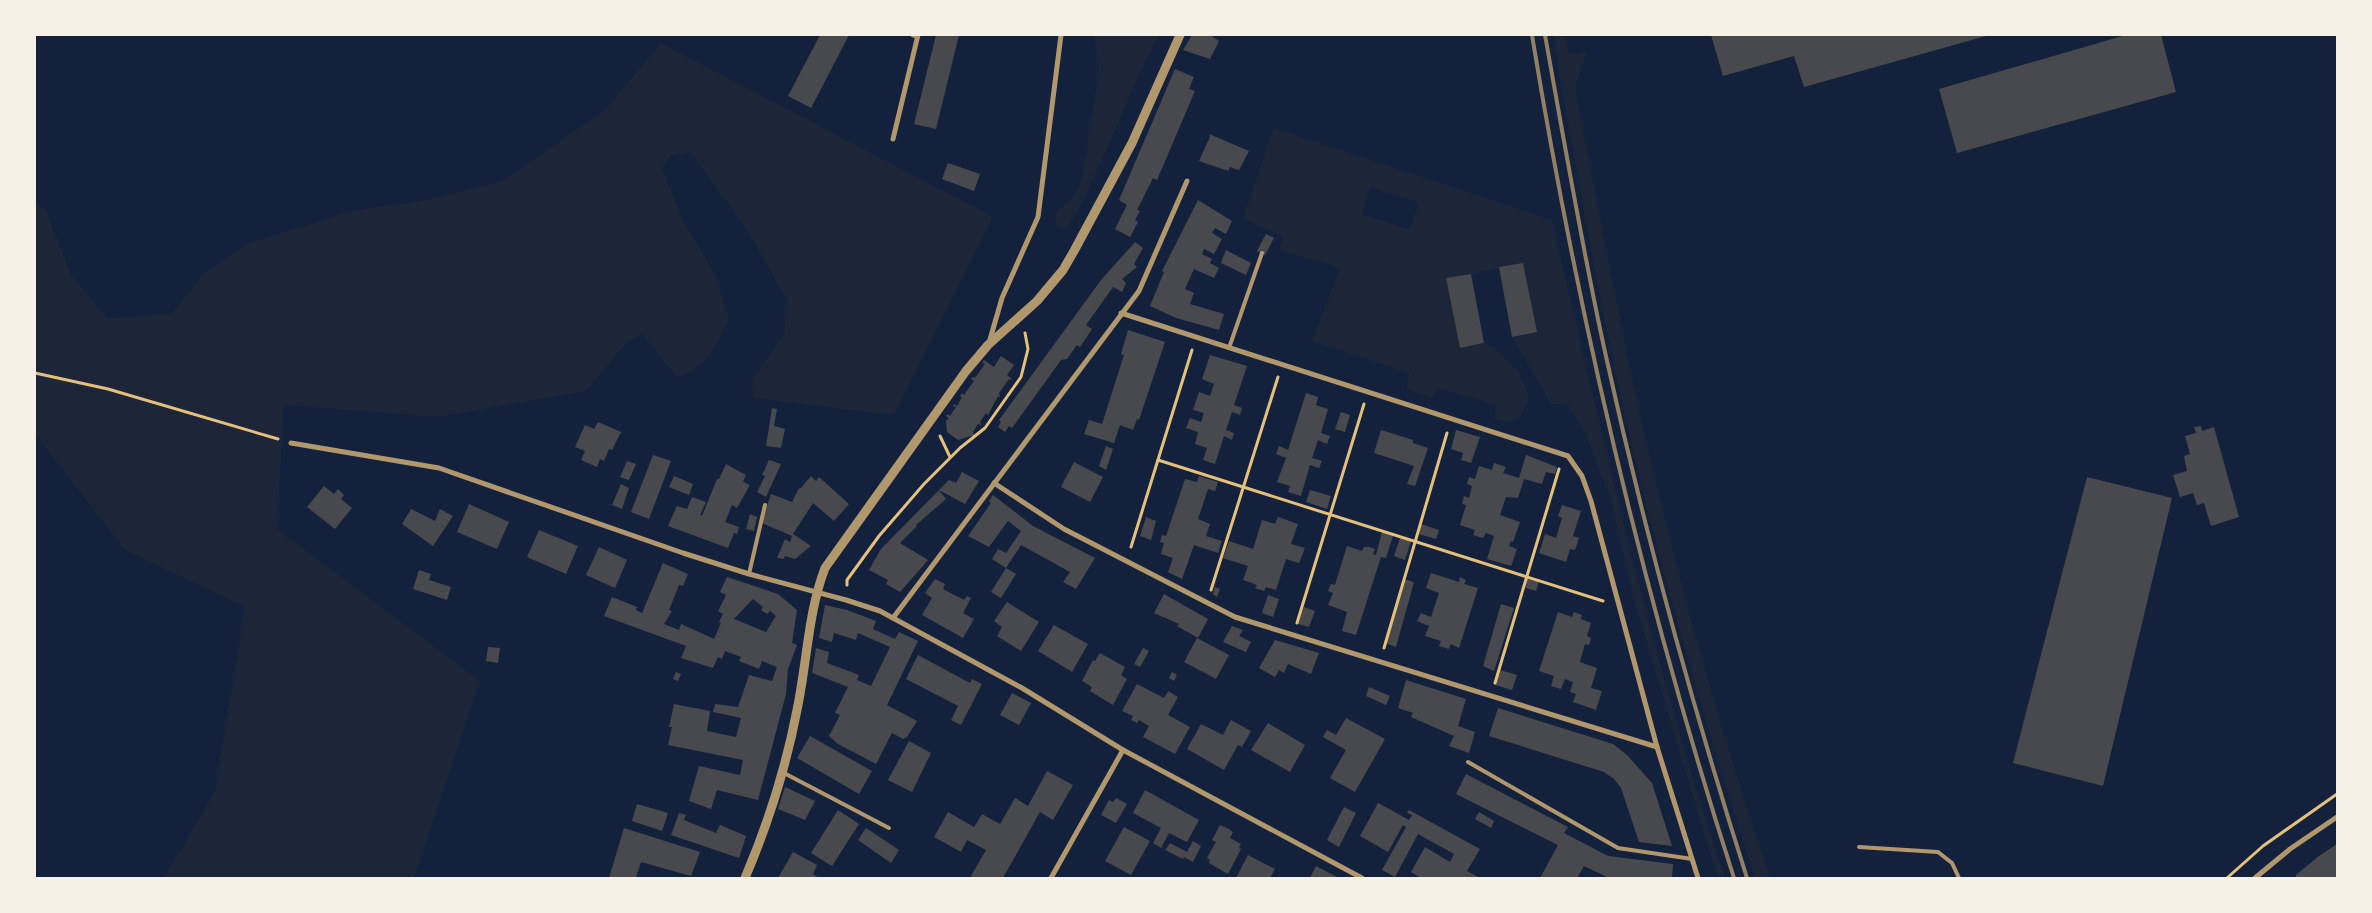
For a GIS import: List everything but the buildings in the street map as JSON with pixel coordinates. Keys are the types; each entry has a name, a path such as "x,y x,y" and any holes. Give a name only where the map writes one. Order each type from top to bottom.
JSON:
{"street":[{"path":"988,345 1002,298 1038,217 1061,35"},
{"path":"745,878 769,815 782,772 798,709 817,592 831,558 988,345 1022,315 1048,288 1074,252 1132,143 1180,35"},
{"path":"893,139 916,36"},
{"path":"893,618 1121,314 1145,279 1187,181"},
{"path":"1121,314 1564,454 1575,464 1582,476 1591,501 1657,748 1698,878"},
{"path":"291,443 439,468 683,554 846,600 893,618 1022,688 1123,750 1362,878"},
{"path":"994,483 1047,520 1235,617 1657,748"},
{"path":"1051,878 1123,750"},
{"path":"2255,878 2290,849 2337,816"}],"lane":[{"path":"1229,348 1262,253"},
{"path":"749,574 764,505"},
{"path":"1468,762 1618,848 1692,859"},
{"path":"782,772 889,828"},
{"path":"1859,848 1938,852 1952,863 1959,878"}],"path":[{"path":"846,600 847,580 874,543 924,484 950,457 985,428 1021,377 1028,349 1022,315"},
{"path":"1126,562 1196,337"},
{"path":"1207,603 1282,364"},
{"path":"35,373 108,389 291,443"},
{"path":"1293,636 1368,392"},
{"path":"1380,663 1451,418"},
{"path":"931,420 950,457"},
{"path":"1491,696 1564,454"},
{"path":"1158,460 1245,486 1330,516 1604,602 1617,603"},
{"path":"2226,878 2263,846 2337,794"}],"shaded area":[{"path":"1094,35 1159,35 1083,201 1064,230 1055,225 1057,211 1074,197 1082,178 1099,70"},
{"path":"1553,35 1566,35 1569,54 1587,52 1575,88 1613,287 1638,405 1681,584 1732,761 1770,878 1755,878 1718,762 1667,586 1623,408 1577,175"},
{"path":"661,43 993,217 894,415 754,398 752,379 784,335 787,300 746,228 690,152 671,155 662,168 683,220 716,276 729,319 715,347 697,367 678,378 642,334 628,341 586,391 438,417 284,405 277,529 480,681 414,878 164,878 215,791 245,607 125,550 35,434 35,204 45,208 71,275 108,319 172,313 204,273 249,243 356,210 421,201 501,182 605,110"},
{"path":"1274,128 1552,220 1610,469 1652,634 1674,716 1725,878 1718,878 1715,870 1634,600 1611,501 1584,430 1568,405 1551,404 1512,337 1537,332 1523,263 1446,279 1460,347 1484,343 1495,348 1517,370 1526,387 1529,401 1520,417 1510,422 1495,419 1496,405 1437,388 1432,398 1407,389 1409,373 1312,341 1340,268 1279,250 1283,237 1243,218","holes":["1370,187 1419,203 1410,230 1362,214"]}],"railway":[{"path":"1532,35 1571,249 1617,460 1672,670 1734,878"},
{"path":"1545,35 1589,273 1620,419 1670,617 1707,748 1747,878"}]}
